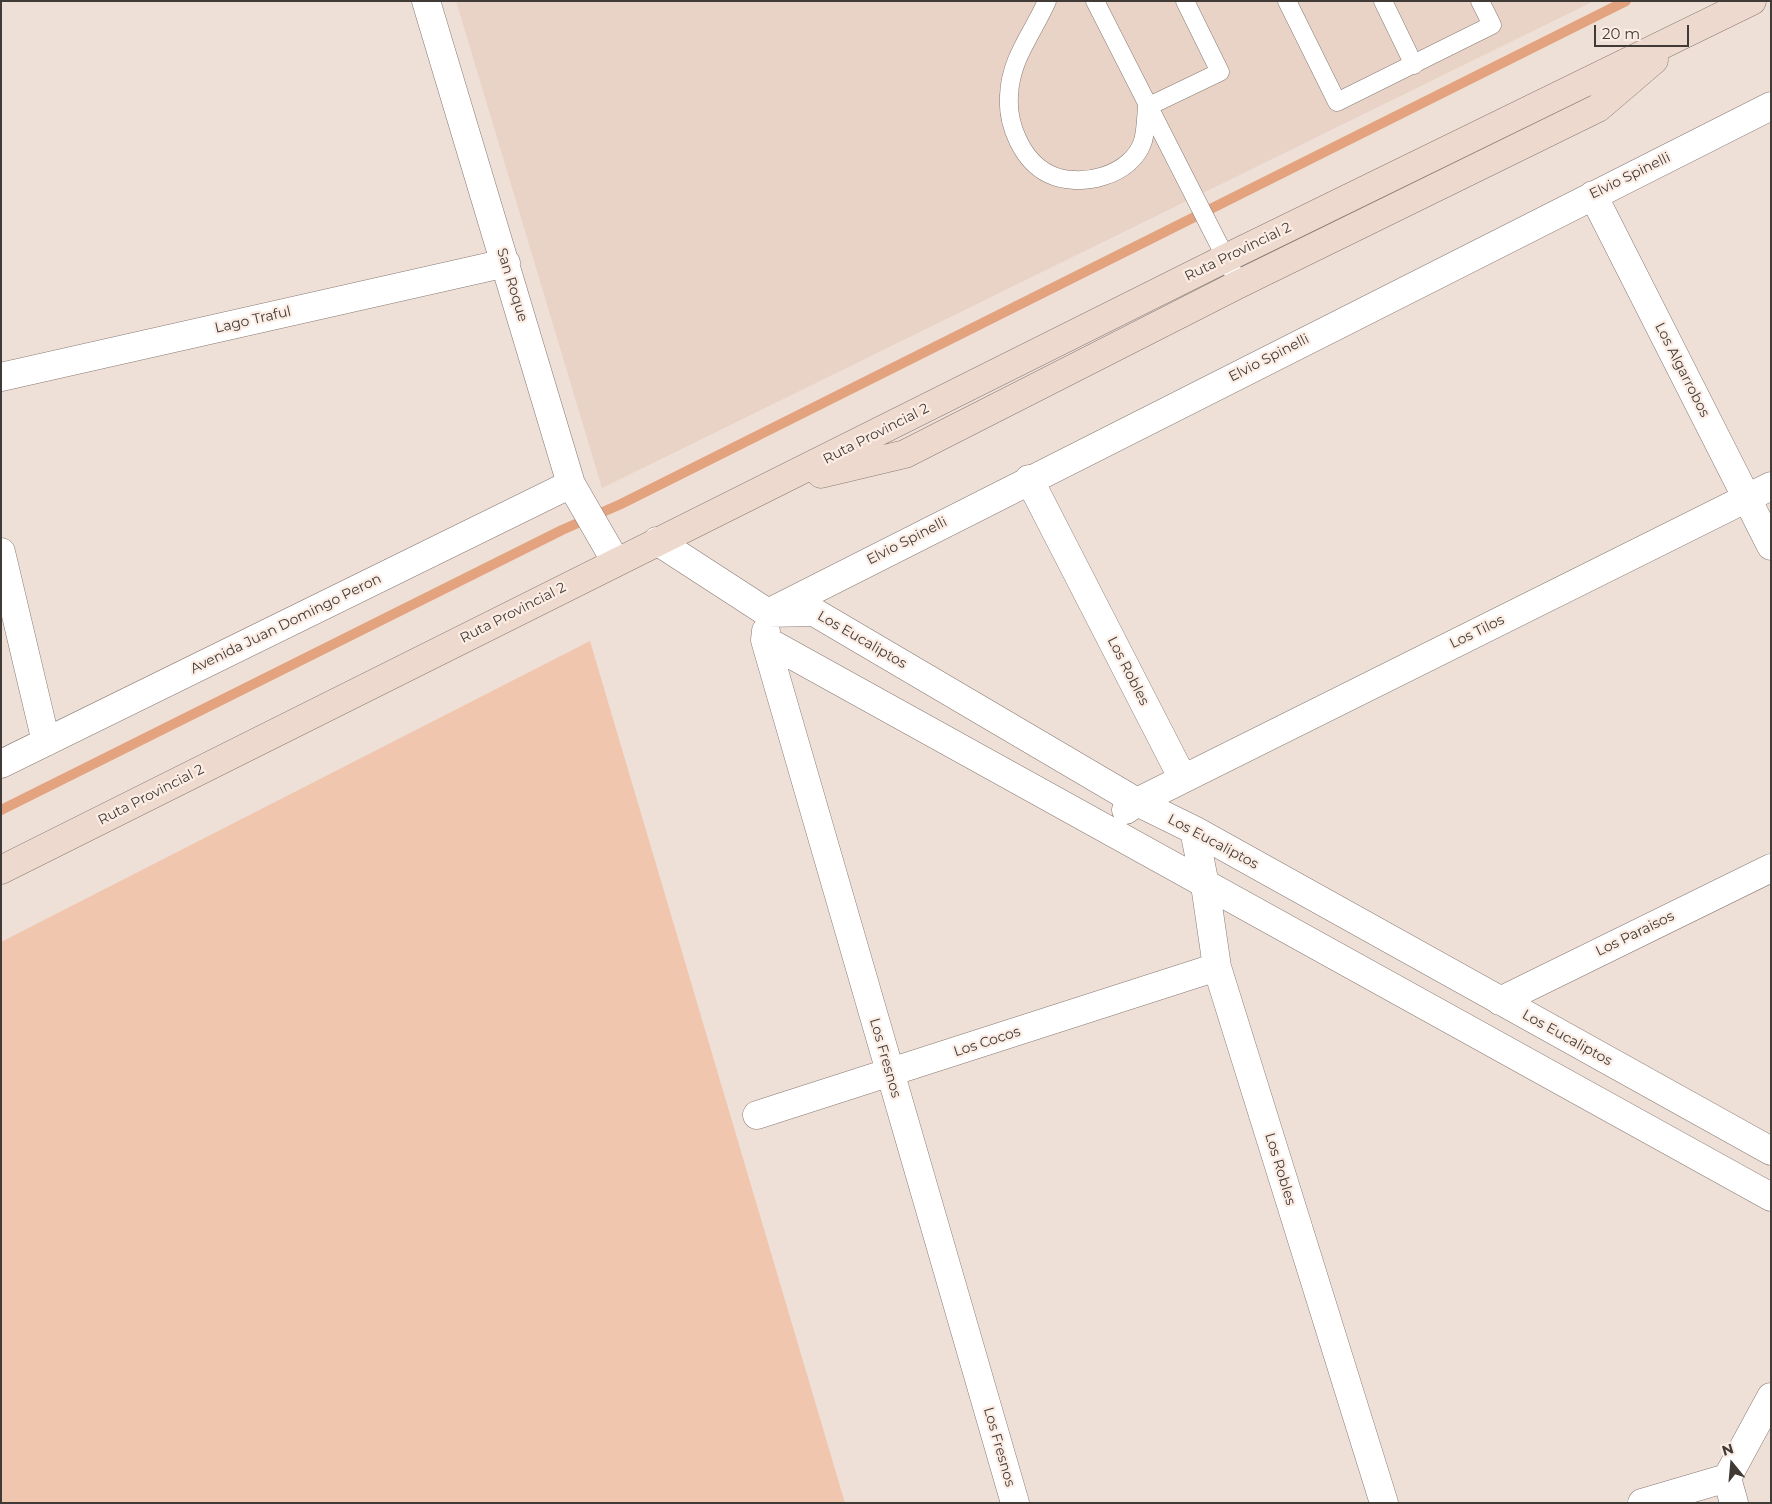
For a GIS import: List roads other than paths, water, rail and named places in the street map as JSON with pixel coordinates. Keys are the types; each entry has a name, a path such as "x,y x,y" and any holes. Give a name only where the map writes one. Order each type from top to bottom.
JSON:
{"main road":[{"name":"Ruta Provincial 2","path":"1,870 1226,258 1752,1"},
{"path":"776,484 905,454 1239,284 1598,108 1684,35"}],"street":[{"name":"San Roque","path":"426,1 571,484 616,562"},
{"name":"Elvio Spinelli","path":"768,612 1771,106"},
{"name":"Los Algarrobos","path":"1592,195 1771,546"},
{"name":"Lago Traful","path":"1,377 506,263"},
{"name":"Los Robles","path":"1029,479 1183,779"},
{"name":"Avenida Juan Domingo Peron","path":"1,764 571,484"},
{"name":"Los Tilos","path":"1183,779 1771,486"},
{"path":"657,541 768,612"},
{"path":"1,552 46,742"},
{"name":"Los Fresnos","path":"768,612 765,640 889,1074 1015,1503"},
{"name":"Los Eucaliptos","path":"768,612 814,612 1137,802 1194,830 1771,1151"},
{"path":"765,640 1771,1197"},
{"path":"1103,828 1137,802 1183,779"},
{"name":"Los Robles","path":"1194,830 1206,885 1217,967 1384,1503"},
{"name":"Los Paraisos","path":"1500,1001 1771,868"},
{"name":"Los Cocos","path":"757,1115 1217,967"},
{"path":"1642,1503 1730,1491 1771,1397"}],"lane":[{"path":"1047,1 1016,60 1008,96 1015,134 1034,164 1049,174 1065,178 1090,179 1113,173 1130,160 1143,142 1147,106"},
{"path":"1095,1 1239,284"},
{"path":"1147,106 1220,72 1185,1"},
{"path":"1286,1 1337,102 1492,25 1480,1"},
{"path":"1383,1 1414,64"}],"waterway":[{"path":"1,810 562,530 621,504 1626,1"}]}
